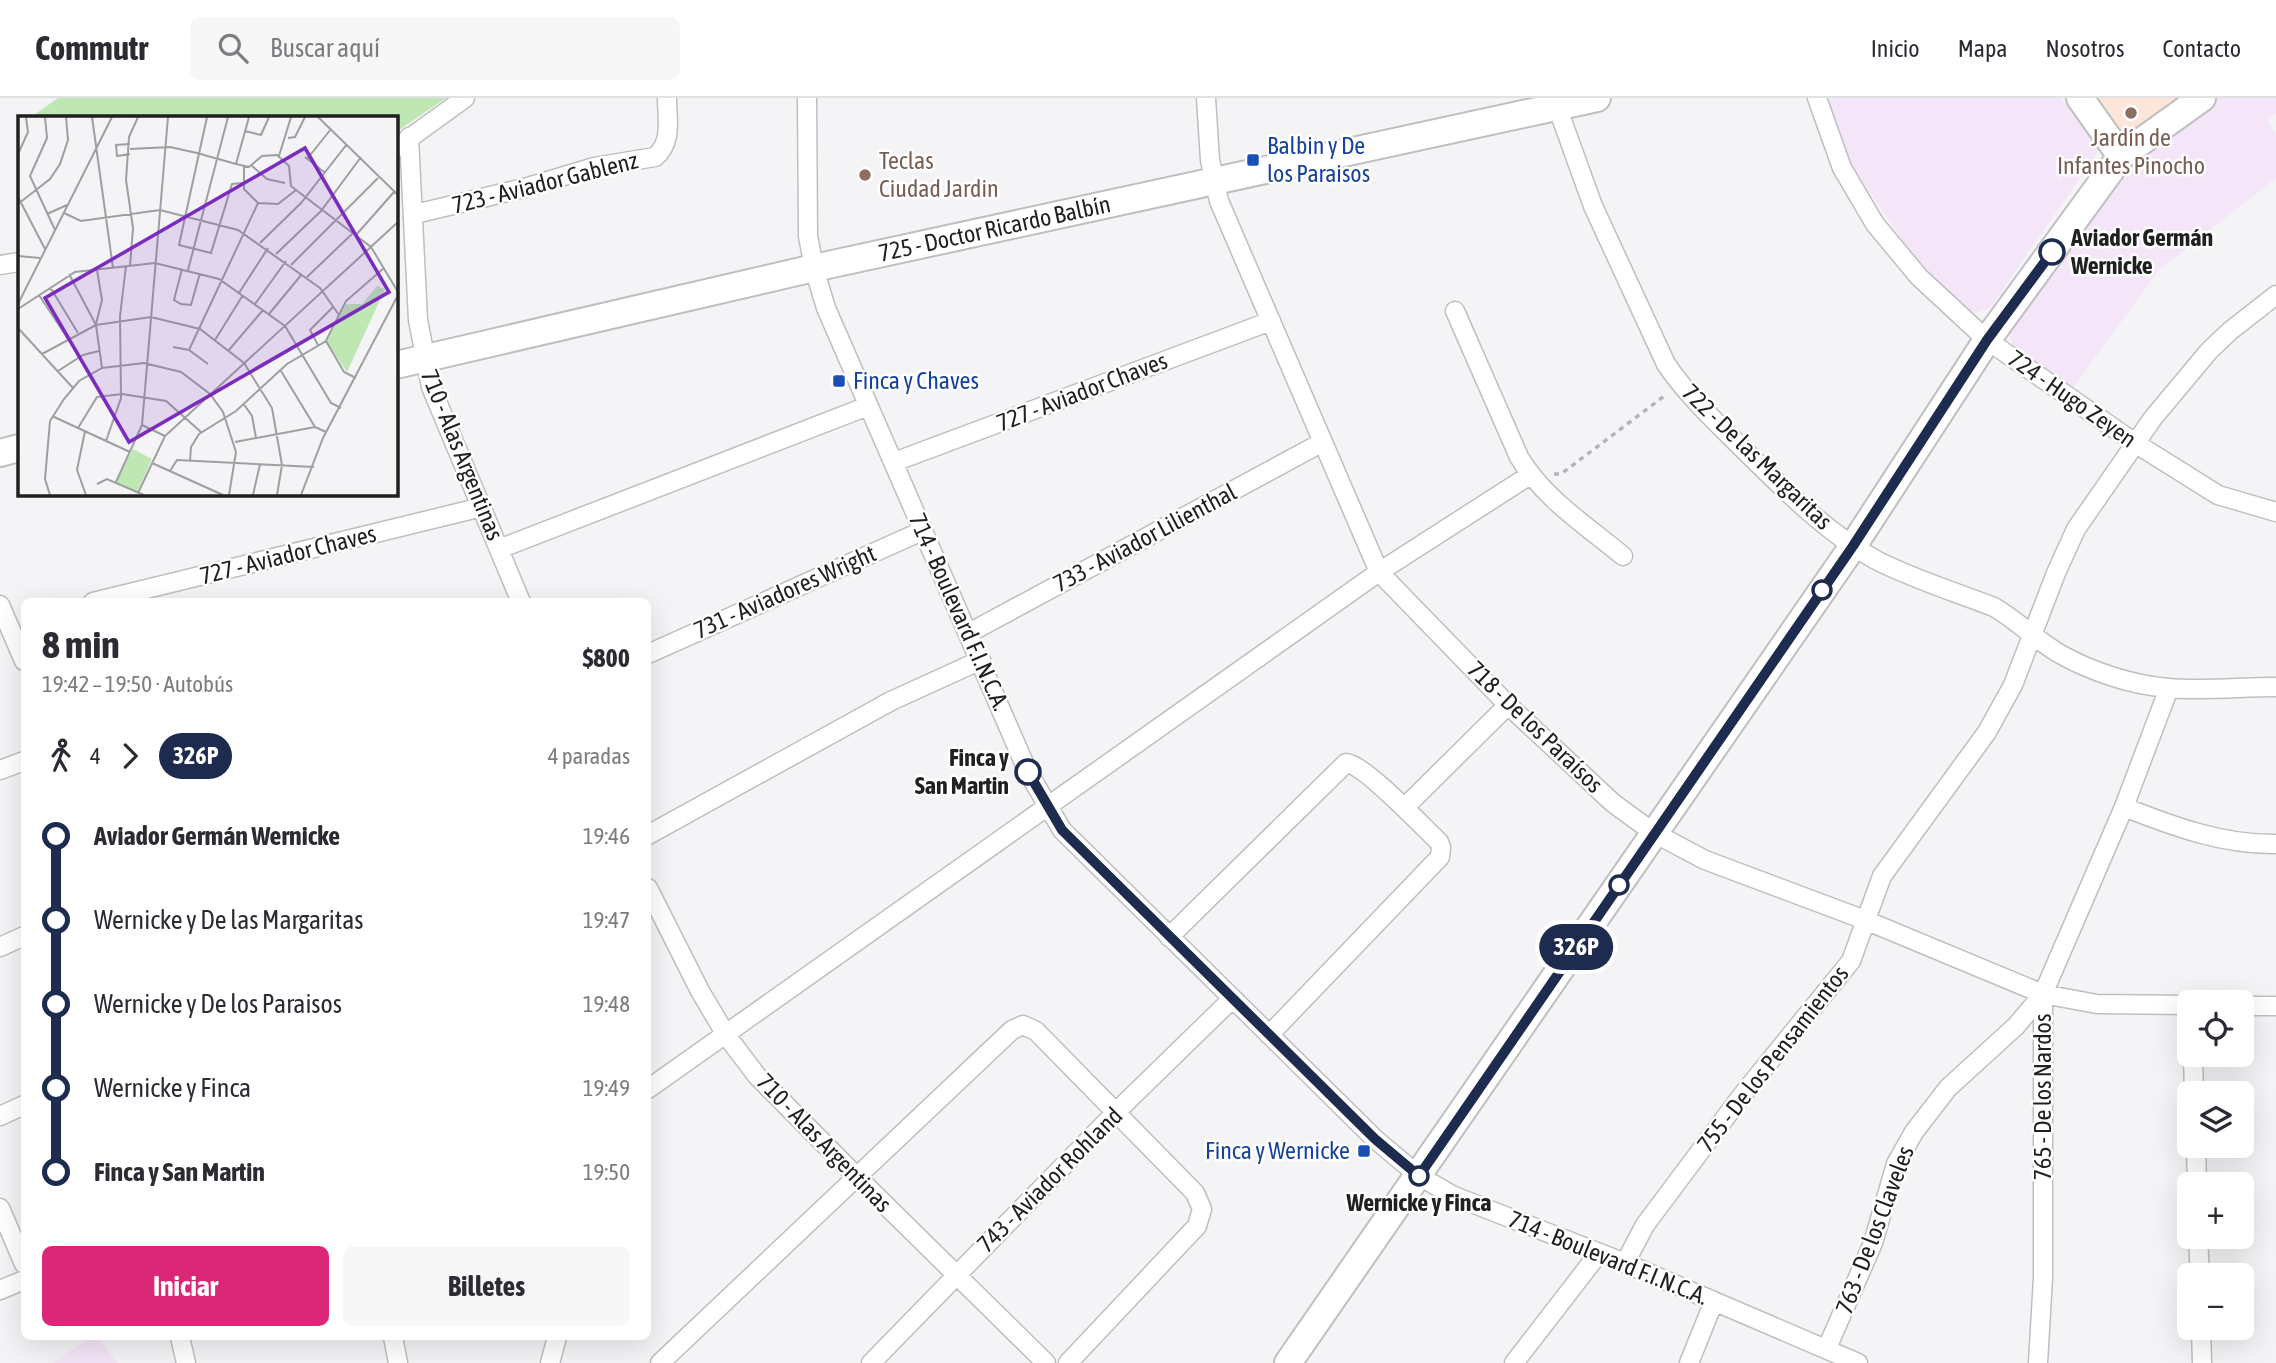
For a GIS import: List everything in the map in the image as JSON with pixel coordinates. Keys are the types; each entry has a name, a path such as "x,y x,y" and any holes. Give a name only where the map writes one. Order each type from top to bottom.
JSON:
{"street":[{"path":"402,142 465,98"},
{"name":"723 - Aviador Gablenz","path":"415,214 524,188 594,167 655,156 661,152 668,137 667,98"},
{"name":"714 - Boulevard F.I.N.C.A.","path":"807,98 808,236 814,268 827,308 1028,772 1062,830 1375,1139 1419,1176 1454,1196 1625,1263 1858,1363"},
{"name":"718 - De los Paraísos","path":"1206,98 1207,134 1214,183 1227,222 1379,572 1508,705 1613,803 1654,833 1705,860 1865,920 2043,994 2097,1004 2177,1006"},
{"name":"725 - Doctor Ricardo Balbín","path":"397,365 814,268 1214,183 1555,103 1597,98"},
{"name":"724 - Hugo Zeyen","path":"1817,98 1842,168 1875,224 1919,277 1987,340 2135,443 2218,495 2276,512"},
{"path":"2080,98 2121,156"},
{"path":"1289,1363 1853,546 1987,340 2121,156 2202,98"},
{"name":"722 - De las Margaritas","path":"1555,103 1593,206 1666,364 1679,384 1774,479 1853,546 1900,571 1994,607 2033,632 2059,653 2132,682 2169,688 2276,687"},
{"name":"710 - Alas Argentinas","path":"402,142 415,214 418,320 431,387 519,598"},
{"path":"0,265 18,262"},
{"name":"755 - De los Pensamientos","path":"1625,1263 1645,1225 1742,1094 1851,961 1876,888 1889,863 1987,732 2013,685 2076,529 2135,443 2208,351 2276,295"},
{"path":"1455,311 1519,457 1530,475 1545,492 1623,556"},
{"name":"727 - Aviador Chaves","path":"894,462 1270,321"},
{"path":"499,549 869,406"},
{"name":"733 - Aviador Lilienthal","path":"969,633 1321,443"},
{"path":"0,453 18,449"},
{"path":"651,1087 1379,572 1530,475"},
{"name":"727 - Aviador Chaves","path":"110,598 482,508"},
{"name":"731 - Aviadores Wright","path":"651,653 922,531"},
{"path":"0,605 16,621 21,646"},
{"path":"651,833 891,701 981,660"},
{"name":"765 - De los Nardos","path":"2038,1363 2043,1278 2043,994 2123,807 2169,688"},
{"path":"1404,808 1508,705"},
{"path":"0,770 21,762"},
{"path":"1169,937 1343,766 1350,763 1358,767 1439,842 1441,852 1437,860 1269,1035"},
{"path":"2123,807 2196,832 2245,843 2276,844"},
{"name":"710 - Alas Argentinas","path":"652,908 726,1035 757,1076 1046,1363"},
{"path":"0,947 21,937"},
{"name":"763 - De los Claveles","path":"1827,1348 1874,1243 1896,1164 1914,1132 1948,1088 2016,1026 2043,994"},
{"name":"743 - Aviador Rohland","path":"871,1363 1116,1112 1232,999"},
{"path":"2254,1006 2276,1006"},
{"path":"660,1363 1012,1030 1023,1025 1036,1031 1195,1193 1202,1209 1197,1226 1068,1363"},
{"path":"0,1116 21,1106"},
{"path":"0,1208 21,1257"},
{"path":"1514,1363 1599,1253"},
{"path":"0,1290 21,1281"},
{"path":"1689,1363 1714,1301"},
{"path":"181,1340 186,1363"},
{"path":"394,1340 398,1363"},
{"path":"550,1363 556,1340"},
{"path":"2201,1340 2202,1363"}],"path":[{"path":"1530,475 1561,474 1679,384"}],"shaded area":[{"path":"1826,98 2061,98 2100,149 1990,308 1975,313 1961,305 1921,267 1850,163"},
{"name":"Jardín de Infantes Pinocho","path":"2090,98 2184,98 2133,133 2122,135 2111,128"},
{"path":"2214,98 2276,98 2276,113 2267,120 2276,135 2276,178 2159,270 2072,389 2020,354 2013,346 2007,329 2122,166"},
{"path":"86,1340 100,1340 117,1363 52,1363"}],"green space":[{"path":"58,98 446,98 397,131 397,116 32,116"}],"bus line":[{"name":"326P","path":"1028,772 1062,830 1375,1139 1419,1176 1853,546 1987,340 2052,252"}],"place":[{"name":"Jardín de Infantes Pinocho","path":"2131,113"},
{"name":"Balbin y De los Paraisos","path":"1253,160"},
{"name":"Teclas Ciudad Jardin","path":"865,175"},
{"name":"Aviador Germán Wernicke","path":"2052,252"},
{"name":"Finca y Chaves","path":"839,381"},
{"name":"Finca y San Martin","path":"1028,772"},
{"name":"Finca y Wernicke","path":"1364,1151"},
{"name":"Wernicke y Finca","path":"1419,1176"}]}
